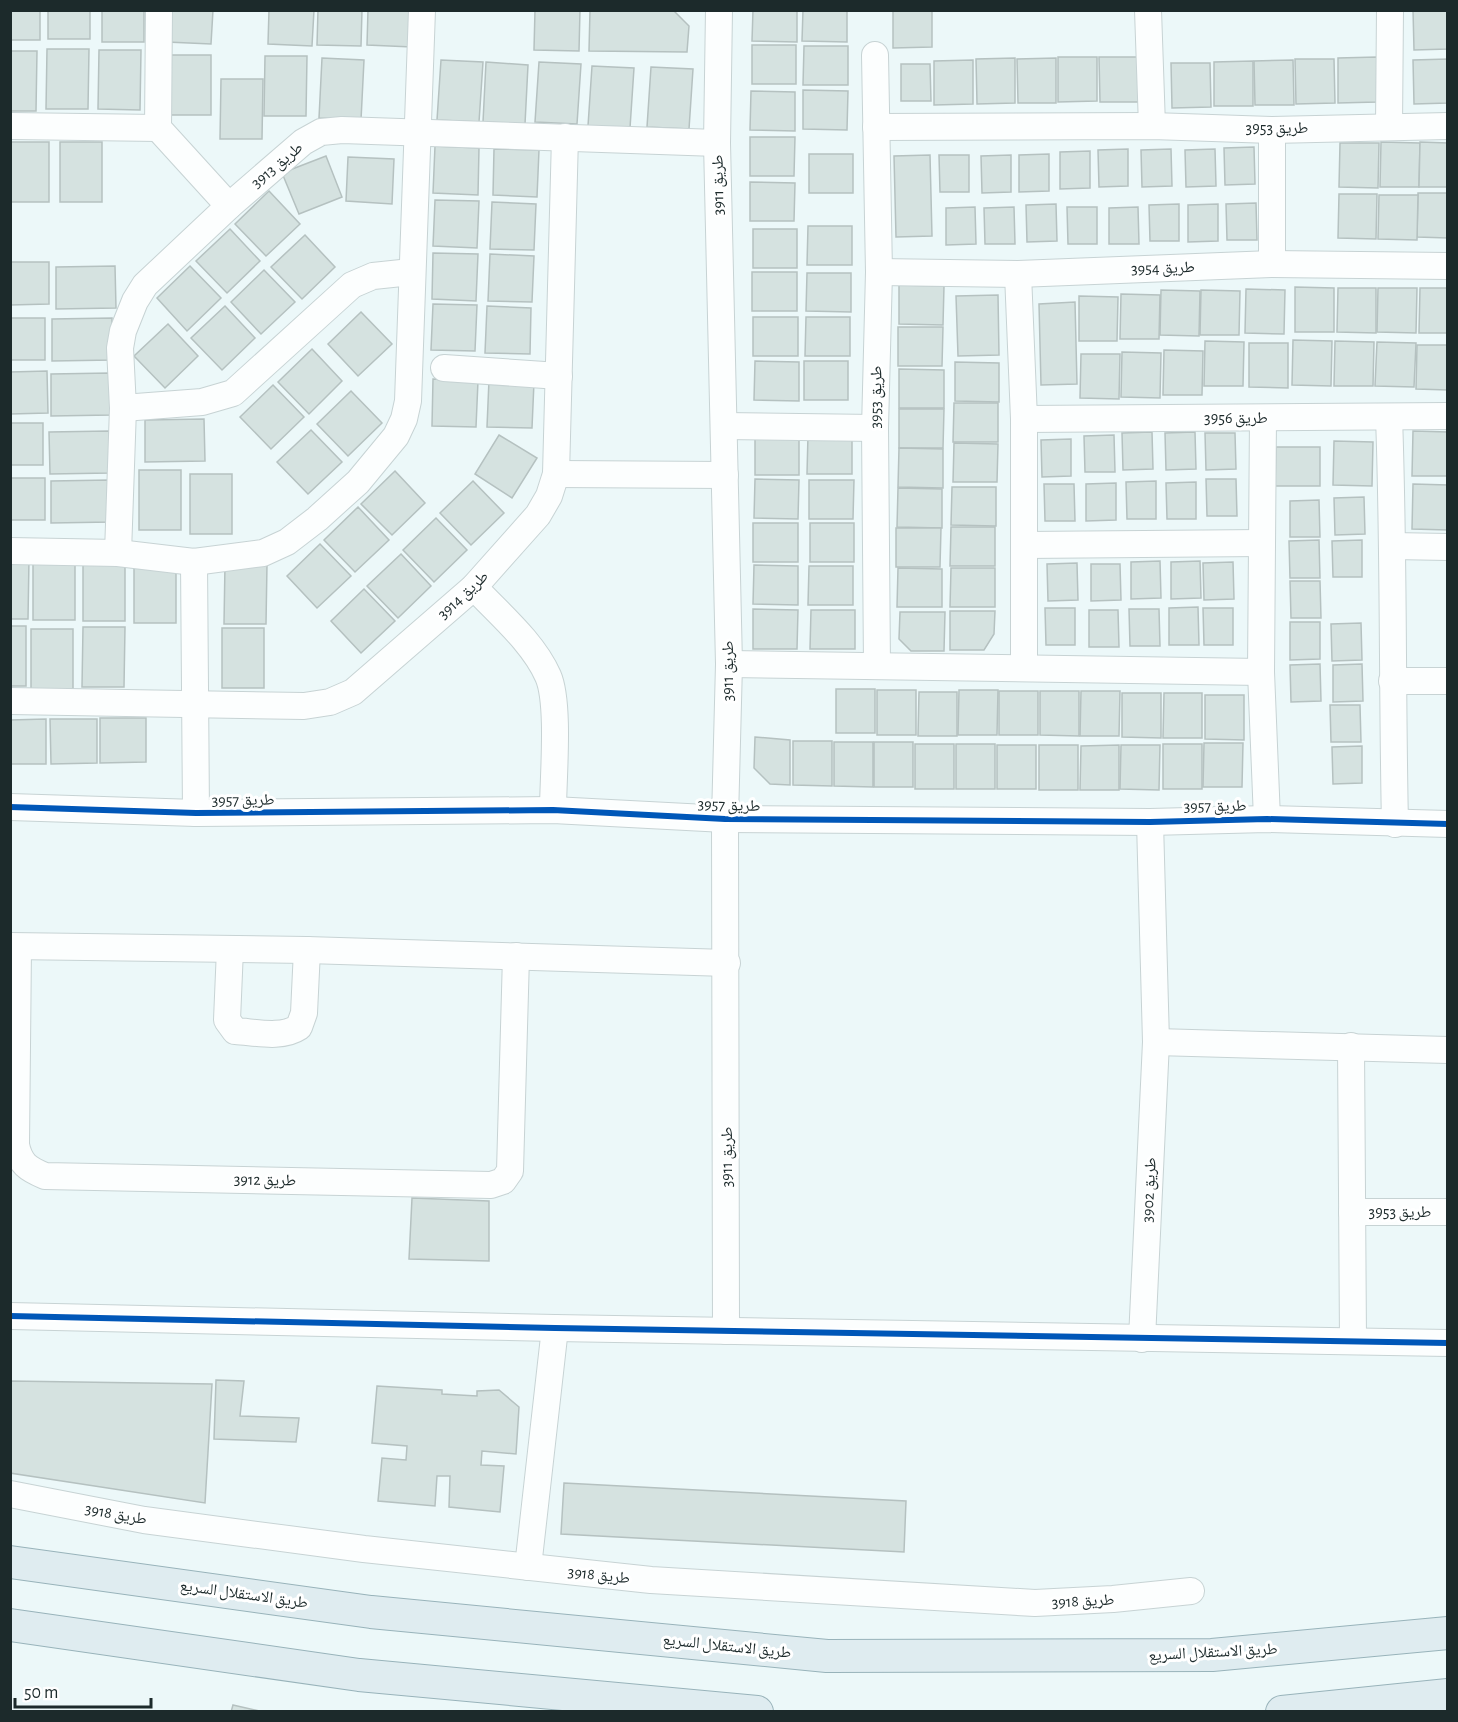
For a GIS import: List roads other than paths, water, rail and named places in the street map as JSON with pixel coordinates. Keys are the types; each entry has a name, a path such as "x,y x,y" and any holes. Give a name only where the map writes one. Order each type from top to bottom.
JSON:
{"main road":[{"name":"طريق الاستقلال السريع","path":"10,1562 371,1612 827,1656 1212,1655 1448,1633"},
{"path":"10,1625 359,1675 669,1708 757,1712"},
{"path":"1416,1700 1437,1679 1448,1674"},
{"path":"1282,1712 1448,1695"}],"street":[{"path":"159,10 158,128 229,206"},
{"path":"10,551 118,553 194,562 263,553 287,542 317,519 358,482 396,436 404,419 408,401 411,273 420,132 422,10"},
{"name":"طريق 3911","path":"719,10 717,143 729,664 725,819 726,1331"},
{"path":"1148,10 1152,126"},
{"path":"1389,126 1390,10"},
{"name":"طريق 3953","path":"874,55 879,272 875,428 877,666"},
{"path":"10,126 158,128"},
{"name":"طريق 3953","path":"876,128 1152,126 1272,130 1448,126"},
{"name":"طريق 3913","path":"118,553 123,408 120,348 123,331 135,301 157,274 229,206 303,142 321,132 342,130 717,143"},
{"path":"1272,130 1272,264"},
{"name":"طريق 3914","path":"10,701 304,706 342,698 364,684 474,587 538,515 549,496 556,474 565,137"},
{"name":"طريق 3954","path":"879,272 1018,274 1272,264 1448,266"},
{"path":"123,408 202,402 233,393 352,285 373,276 411,273"},
{"path":"1018,274 1024,419 1024,668"},
{"path":"444,368 559,376"},
{"name":"طريق 3956","path":"1024,419 1448,416"},
{"path":"1389,417 1393,546 1392,681 1395,824"},
{"path":"1263,418 1261,672 1267,819"},
{"path":"724,426 875,428"},
{"path":"556,474 725,475"},
{"path":"1025,545 1262,543"},
{"path":"1393,546 1448,547"},
{"path":"194,562 196,813"},
{"path":"474,587 527,644 549,677 554,705 553,810"},
{"path":"729,664 1261,672"},
{"path":"1392,681 1448,681"},
{"name":"طريق 3957","path":"10,807 196,813 553,810 725,819 1150,822 1267,819 1448,824"},
{"name":"طريق 3902","path":"1142,1339 1156,1042 1150,822"},
{"name":"طريق 3912","path":"516,956 510,1171 503,1181 491,1185 45,1176 30,1170 19,1160 16,1145 14,946 307,950 516,956 727,963"},
{"path":"230,949 227,1020 235,1031 277,1034 292,1032 299,1028 304,1013 307,950"},
{"path":"1156,1042 1448,1050"},
{"path":"1351,1046 1353,1340"},
{"name":"طريق 3953","path":"1352,1212 1448,1212"},
{"path":"10,1316 1448,1343"},
{"path":"528,1567 555,1328"},
{"name":"طريق 3918","path":"10,1494 155,1521 364,1549 663,1581 1035,1604 1191,1591"}]}
